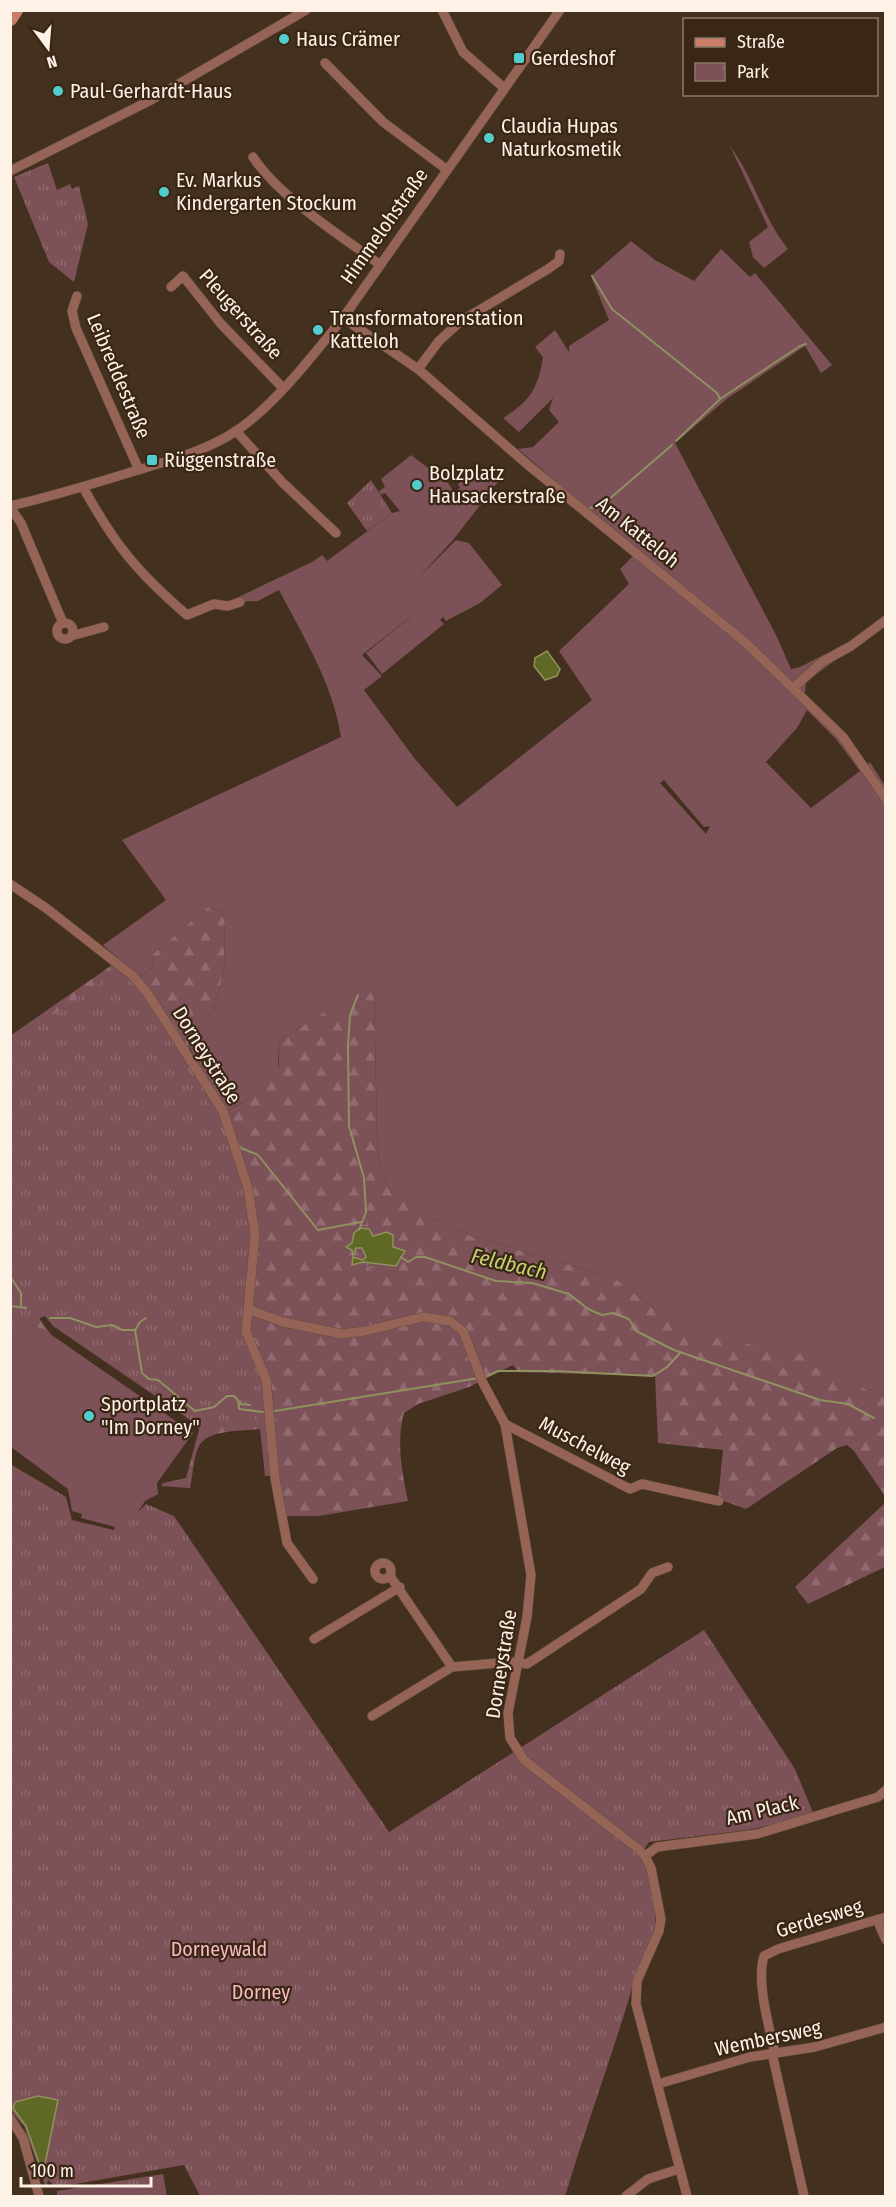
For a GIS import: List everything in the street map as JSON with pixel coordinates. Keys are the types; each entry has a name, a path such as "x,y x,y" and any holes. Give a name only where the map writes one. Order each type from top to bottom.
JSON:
{"main road":[{"path":"10,19 16,10"}],"street":[{"path":"10,171 177,86 306,10"},
{"path":"442,10 463,52 503,87"},
{"name":"Himmelohstraße","path":"10,507 83,487 193,452 236,431 283,388 343,318 503,87 560,10"},
{"path":"325,63 383,122 446,169"},
{"path":"253,157 263,172 320,220 379,264"},
{"path":"418,369 439,341 453,328 548,269 558,261 560,255"},
{"name":"Pleugerstraße","path":"171,287 183,276 221,324 283,388"},
{"name":"Leibreddestraße","path":"77,296 72,311 76,328 139,470"},
{"name":"Am Katteloh","path":"343,318 418,369 536,472 746,644 843,737 885,799"},
{"path":"236,431 289,490 321,516 336,533"},
{"path":"83,487 107,530 134,565 150,584 187,615 214,604 228,606 240,602"},
{"path":"10,507 21,523 63,623 57,628 58,635 64,639 104,627"},
{"path":"793,688 822,662 851,646 885,620"},
{"name":"Dorneystraße","path":"10,884 46,908 133,976 148,994 223,1111 248,1188 255,1235 250,1310 246,1332 266,1379 275,1478 286,1543 313,1579"},
{"name":"Dorneystraße","path":"250,1310 283,1322 342,1334 423,1317 445,1319 463,1331 481,1379 505,1424 531,1575 508,1722 515,1748 524,1760 645,1856"},
{"name":"Muschelweg","path":"505,1424 630,1489 642,1484 719,1501"},
{"path":"372,1716 452,1667 518,1662 527,1664 641,1589 652,1573 668,1567"},
{"path":"390,1576 400,1587 452,1667"},
{"path":"314,1639 400,1587"},
{"name":"Am Plack","path":"645,1856 657,1847 757,1834 781,1828 878,1797 885,1790"},
{"path":"645,1856 651,1868 661,1918 659,1931 637,1981 636,2004 687,2196"},
{"name":"Gerdesweg","path":"804,2196 773,2053 764,1996 762,1969 764,1956 778,1949 881,1918 885,1940"},
{"name":"Wembersweg","path":"658,2084 750,2057 815,2047 885,2027"},
{"path":"10,2118 23,2138 39,2196"},
{"path":"626,2196 648,2179 679,2169"}],"green space":[{"path":"730,146 746,171 779,237 788,249 764,268 753,257 749,242 768,227"},
{"path":"48,163 57,190 70,184 72,189 79,186 88,224 74,282 49,262 14,177"},
{"path":"631,241 655,260 694,281 721,249 750,277 755,273 832,365 821,373 805,346 728,398 675,443 776,635 791,669 800,667 849,642 885,615 885,625 806,683 804,703 842,740 863,768 870,762 885,786 885,1394 867,1390 845,1378 693,1333 670,1320 614,1278 471,1236 433,1219 392,1194 380,1170 377,1139 374,984 365,986 279,1041 278,1074 268,1088 227,1111 201,1073 188,1043 215,1007 224,969 225,913 208,907 153,954 154,966 140,977 103,945 166,900 122,840 341,737 337,717 324,680 279,590 258,601 228,602 322,555 327,561 392,513 400,511 385,493 381,495 379,491 385,487 381,479 411,455 448,483 454,492 460,488 458,484 464,479 469,482 489,468 498,482 453,540 419,577 456,540 469,543 502,585 480,603 446,621 443,617 440,620 444,624 382,674 366,653 424,606 362,655 382,676 364,690 415,759 457,807 592,700 559,651 629,584 620,569 633,556 589,510 518,449 533,447 559,422 549,410 553,398 519,432 503,418 526,400 535,386 543,357 535,347 555,330 569,352 569,346 609,320 591,276","holes":["807,710 836,739 860,771 811,808 766,762 797,728","664,780 704,827 710,826 706,834 660,783"]},
{"path":"371,480 392,513 367,531 347,503"},
{"path":"208,907 225,913 224,969 215,1007 188,1043 199,1075 225,1113 262,1091 274,1080 279,1066 279,1041 365,986 374,984 377,1139 380,1170 392,1194 433,1219 471,1236 614,1278 670,1320 693,1333 808,1356 867,1390 885,1394 885,1496 854,1451 847,1445 837,1448 746,1509 718,1499 723,1450 658,1443 655,1376 518,1372 513,1365 469,1387 418,1404 404,1413 400,1446 408,1501 319,1516 285,1516 278,1475 265,1476 260,1429 210,1436 204,1440 197,1451 190,1488 161,1486 163,1483 186,1478 199,1430 197,1425 216,1412 49,1313 39,1318 52,1336 43,1329 33,1326 11,1343 10,1036 112,965 134,982 154,966 153,954"},
{"path":"119,970 144,994 234,1152 243,1181 250,1229 242,1327 244,1342 263,1388 264,1402 256,1421 251,1424 199,1426 53,1326 45,1316 11,1330 11,1043"},
{"path":"364,1210 370,1210 367,1220 370,1232 360,1228 354,1233 359,1215"},
{"path":"359,1262 385,1264 382,1270 375,1272 363,1265 355,1267 352,1265"},
{"name":"Sportplatz \"Im Dorney\"","path":"33,1326 43,1329 193,1433 157,1483 158,1494 145,1501 136,1515 115,1527 81,1518 82,1514 72,1511 68,1489 11,1447 10,1343"},
{"name":"Dorneywald","path":"10,1464 66,1497 72,1520 114,1530 117,1515 135,1515 146,1504 174,1516 389,1832 704,1630 795,1769 814,1815 748,1830 649,1842 640,1855 652,1889 655,1926 637,1971 565,2196 200,2196 184,2165 56,2187 48,2180 46,2188 24,2126 10,2110"},
{"path":"885,1503 885,1567 808,1604 795,1587"},
{"path":"163,2174 167,2196 57,2196 57,2191"}],"shaded area":[{"path":"547,651 560,669 557,676 545,680 534,666 535,658"},
{"path":"360,1228 369,1229 373,1236 387,1232 393,1235 393,1247 405,1251 396,1266 363,1262 352,1265 353,1257 363,1260 366,1257 362,1248 356,1248 353,1256 352,1250 346,1247 352,1243 354,1233"},
{"path":"38,2096 58,2100 43,2174 26,2126 13,2108 15,2102"}],"waterway":[{"path":"592,276 612,309 717,393 720,399"},
{"path":"676,441 720,399 806,344"},
{"path":"607,501 672,445"},
{"path":"590,508 602,506"},
{"name":"Feldbach","path":"358,995 350,1015 348,1046 349,1126 364,1178 366,1212 359,1230"},
{"path":"241,1148 258,1155 318,1230 361,1222"},
{"name":"Feldbach","path":"401,1257 408,1262 416,1257 425,1257 496,1281 532,1283 569,1294 588,1309 602,1315 613,1313 629,1319 636,1331 674,1350 820,1400 848,1404 874,1418"},
{"path":"10,1276 21,1293 21,1306"},
{"path":"10,1306 26,1308"},
{"path":"50,1318 70,1318 96,1327 112,1325 122,1330 135,1330 142,1373 149,1379 158,1380 195,1411 214,1407 227,1396 234,1396 241,1404 250,1405"},
{"path":"135,1330 146,1318"},
{"path":"485,1377 498,1371 555,1371 653,1376 667,1367 681,1352"},
{"path":"275,1411 479,1378"},
{"path":"239,1402 239,1409 263,1412"}],"place":[{"name":"Haus Crämer","path":"284,39"},
{"name":"Gerdeshof","path":"519,58"},
{"name":"Paul-Gerhardt-Haus","path":"58,91"},
{"name":"Claudia Hupas Naturkosmetik","path":"489,138"},
{"name":"Ev. Markus Kindergarten Stockum","path":"164,192"},
{"name":"Transformatorenstation Katteloh","path":"318,330"},
{"name":"Rüggenstraße","path":"152,460"},
{"name":"Bolzplatz Hausackerstraße","path":"417,485"},
{"name":"Sportplatz \"Im Dorney\"","path":"89,1416"}],"park label":[{"name":"Dorney","path":"261,1992"}]}
